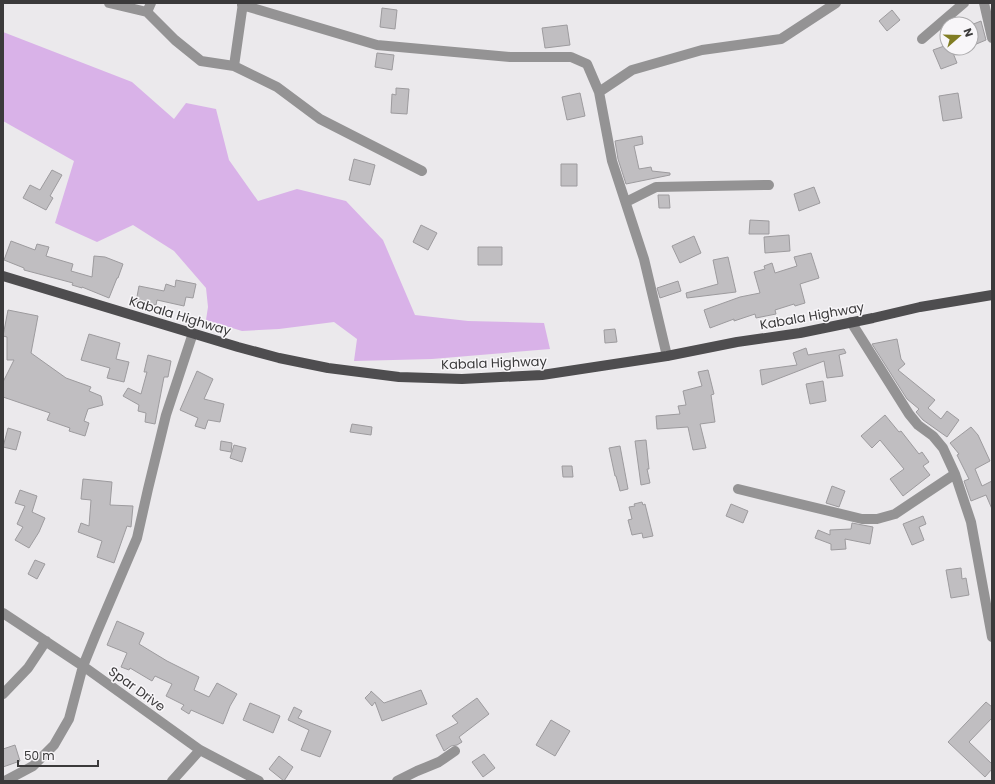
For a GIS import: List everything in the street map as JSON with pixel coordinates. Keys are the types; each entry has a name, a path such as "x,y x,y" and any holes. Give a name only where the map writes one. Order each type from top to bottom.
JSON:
{"main road":[{"name":"Kabala Highway","path":"3,276 279,358 328,368 399,377 462,379 542,375 667,356 800,332 920,307 992,295"}],"street":[{"path":"109,3 149,7 175,40 201,61 234,66 278,87 320,119 422,171"},
{"path":"599,92 632,70 702,50 781,39 836,3"},
{"path":"922,39 964,3"},
{"path":"984,3 992,38"},
{"path":"234,66 243,4 377,45 510,57 571,57 587,64 599,92 612,161 644,259 667,356"},
{"path":"626,202 656,187 770,185"},
{"path":"851,322 909,414 918,425 933,436 943,448 955,474 971,522 992,637"},
{"path":"5,781 33,766 54,745 69,720 83,666 137,538 166,415 194,333"},
{"path":"738,489 862,519 877,520 895,514 955,474"},
{"name":"Spar Drive","path":"3,613 83,666 200,750 259,781"},
{"path":"3,694 28,668 46,641"},
{"path":"172,781 200,750"},
{"path":"397,781 417,770 439,762 455,751"}],"shaded area":[{"path":"3,32 132,82 174,119 186,103 216,109 229,160 258,201 297,189 346,201 383,240 415,315 468,321 544,323 550,349 432,359 354,361 357,339 334,322 279,329 242,331 206,320 208,307 206,288 174,251 133,225 97,242 55,223 74,161 3,121"}],"building":[{"path":"382,8 397,10 395,29 380,27"},
{"path":"892,10 900,20 887,31 879,21"},
{"path":"981,21 986,40 979,43 979,22"},
{"path":"567,25 570,45 545,48 542,28"},
{"path":"939,48 939,56 954,56 957,63 941,69 933,50"},
{"path":"377,53 394,55 392,70 375,67"},
{"path":"396,88 409,89 407,114 391,113 392,94 396,95"},
{"path":"580,93 585,116 567,120 562,97"},
{"path":"958,93 962,118 943,121 939,96"},
{"path":"642,136 643,144 634,146 639,169 651,167 652,171 670,173 670,175 626,184 618,159 615,141"},
{"path":"354,159 375,165 370,185 349,180"},
{"path":"561,164 577,164 577,186 561,186"},
{"path":"52,170 62,175 50,196 53,198 46,210 23,198 30,185 40,190"},
{"path":"814,187 820,203 799,211 794,194"},
{"path":"658,195 669,195 670,208 659,208"},
{"path":"750,220 769,221 769,234 749,234"},
{"path":"421,225 437,233 428,250 413,242"},
{"path":"789,235 790,251 765,253 764,237"},
{"path":"694,236 701,253 680,263 672,246"},
{"path":"11,241 35,250 37,244 49,247 46,256 73,264 71,271 92,277 94,256 105,257 123,264 109,298 82,287 72,285 73,283 24,270 24,268 4,260"},
{"path":"478,247 502,247 502,265 478,265"},
{"path":"811,253 819,278 800,284 805,303 795,306 794,304 775,310 776,314 756,318 755,314 734,321 734,319 710,328 704,310 740,297 760,293 754,272 765,269 764,266 772,263 775,273 797,266 794,257"},
{"path":"728,257 736,292 687,298 686,293 718,284 713,260"},
{"path":"176,280 196,284 193,298 186,297 184,306 157,300 156,305 136,302 139,286 164,291 166,284 175,287"},
{"path":"678,281 681,291 660,298 657,288"},
{"path":"8,310 38,316 31,353 66,378 91,387 89,391 101,396 103,405 88,409 84,421 89,423 85,436 69,431 70,428 47,420 50,413 3,397 3,382 14,360 7,360 7,337 3,336"},
{"path":"615,329 617,342 605,343 604,330"},
{"path":"89,334 120,343 116,359 129,362 124,382 107,378 110,368 81,360"},
{"path":"897,339 901,359 905,364 898,370 935,400 928,408 941,419 947,411 959,420 947,437 923,420 916,412 919,409 907,399 872,344"},
{"path":"806,348 808,355 844,349 846,353 839,355 843,376 827,378 824,361 762,385 760,370 797,365 793,353"},
{"path":"148,355 171,361 168,377 164,377 155,424 145,422 146,413 138,411 139,405 123,396 128,388 141,394 147,372 144,372"},
{"path":"708,370 714,394 711,395 715,422 700,424 706,448 693,450 688,427 657,429 656,416 680,414 678,406 686,405 683,391 702,386 698,372"},
{"path":"197,371 213,379 204,399 224,404 220,422 208,420 205,429 195,426 198,418 180,410"},
{"path":"823,381 826,401 810,404 806,384"},
{"path":"885,415 899,432 901,431 919,454 922,452 929,462 923,466 930,475 903,496 890,479 904,469 880,440 872,448 861,436"},
{"path":"352,424 372,427 371,435 350,432"},
{"path":"971,427 978,435 990,461 975,469 982,486 992,481 992,509 986,495 971,501 964,481 969,479 957,455 959,454 950,443"},
{"path":"8,428 21,432 16,450 3,447"},
{"path":"646,440 649,469 647,469 650,483 641,485 635,441"},
{"path":"221,441 232,443 231,452 220,450"},
{"path":"234,445 246,448 242,462 230,458"},
{"path":"620,446 628,489 620,491 609,448"},
{"path":"562,466 572,466 573,477 563,477"},
{"path":"83,479 112,482 110,505 133,506 131,527 127,526 114,563 97,557 102,541 78,532 81,523 89,526 91,500 81,499"},
{"path":"832,486 845,491 839,507 826,503"},
{"path":"20,490 37,496 32,512 45,518 39,532 29,548 15,540 23,527 17,524 25,506 15,503"},
{"path":"642,502 643,505 645,504 653,536 643,538 642,533 632,535 628,520 632,519 629,507 635,506 634,504"},
{"path":"731,504 748,511 743,523 726,516"},
{"path":"923,516 926,524 919,527 924,540 912,545 903,524"},
{"path":"852,523 873,527 870,544 845,539 846,549 831,550 831,544 815,538 818,530 830,535 830,530 851,529"},
{"path":"35,560 45,564 37,579 28,574"},
{"path":"961,568 962,579 966,578 969,595 951,598 946,570"},
{"path":"117,621 144,633 139,644 167,661 199,677 194,690 209,697 217,683 237,694 230,706 223,724 191,710 189,714 181,709 184,705 166,696 172,684 155,676 152,681 130,668 129,670 121,667 127,653 107,645"},
{"path":"421,690 427,704 382,721 375,702 372,706 365,698 371,691 384,703"},
{"path":"477,698 489,714 459,737 462,742 451,746 444,751 436,735 458,723 452,716"},
{"path":"986,702 992,707 992,718 969,742 992,764 992,769 985,777 948,742"},
{"path":"250,703 280,716 273,733 243,720"},
{"path":"294,707 302,711 298,718 331,731 320,757 301,750 309,730 288,720"},
{"path":"551,720 570,731 555,756 536,745"},
{"path":"15,745 20,761 3,767 3,749"},
{"path":"484,754 495,768 483,777 472,762"},
{"path":"279,756 293,767 284,781 269,769"}]}
